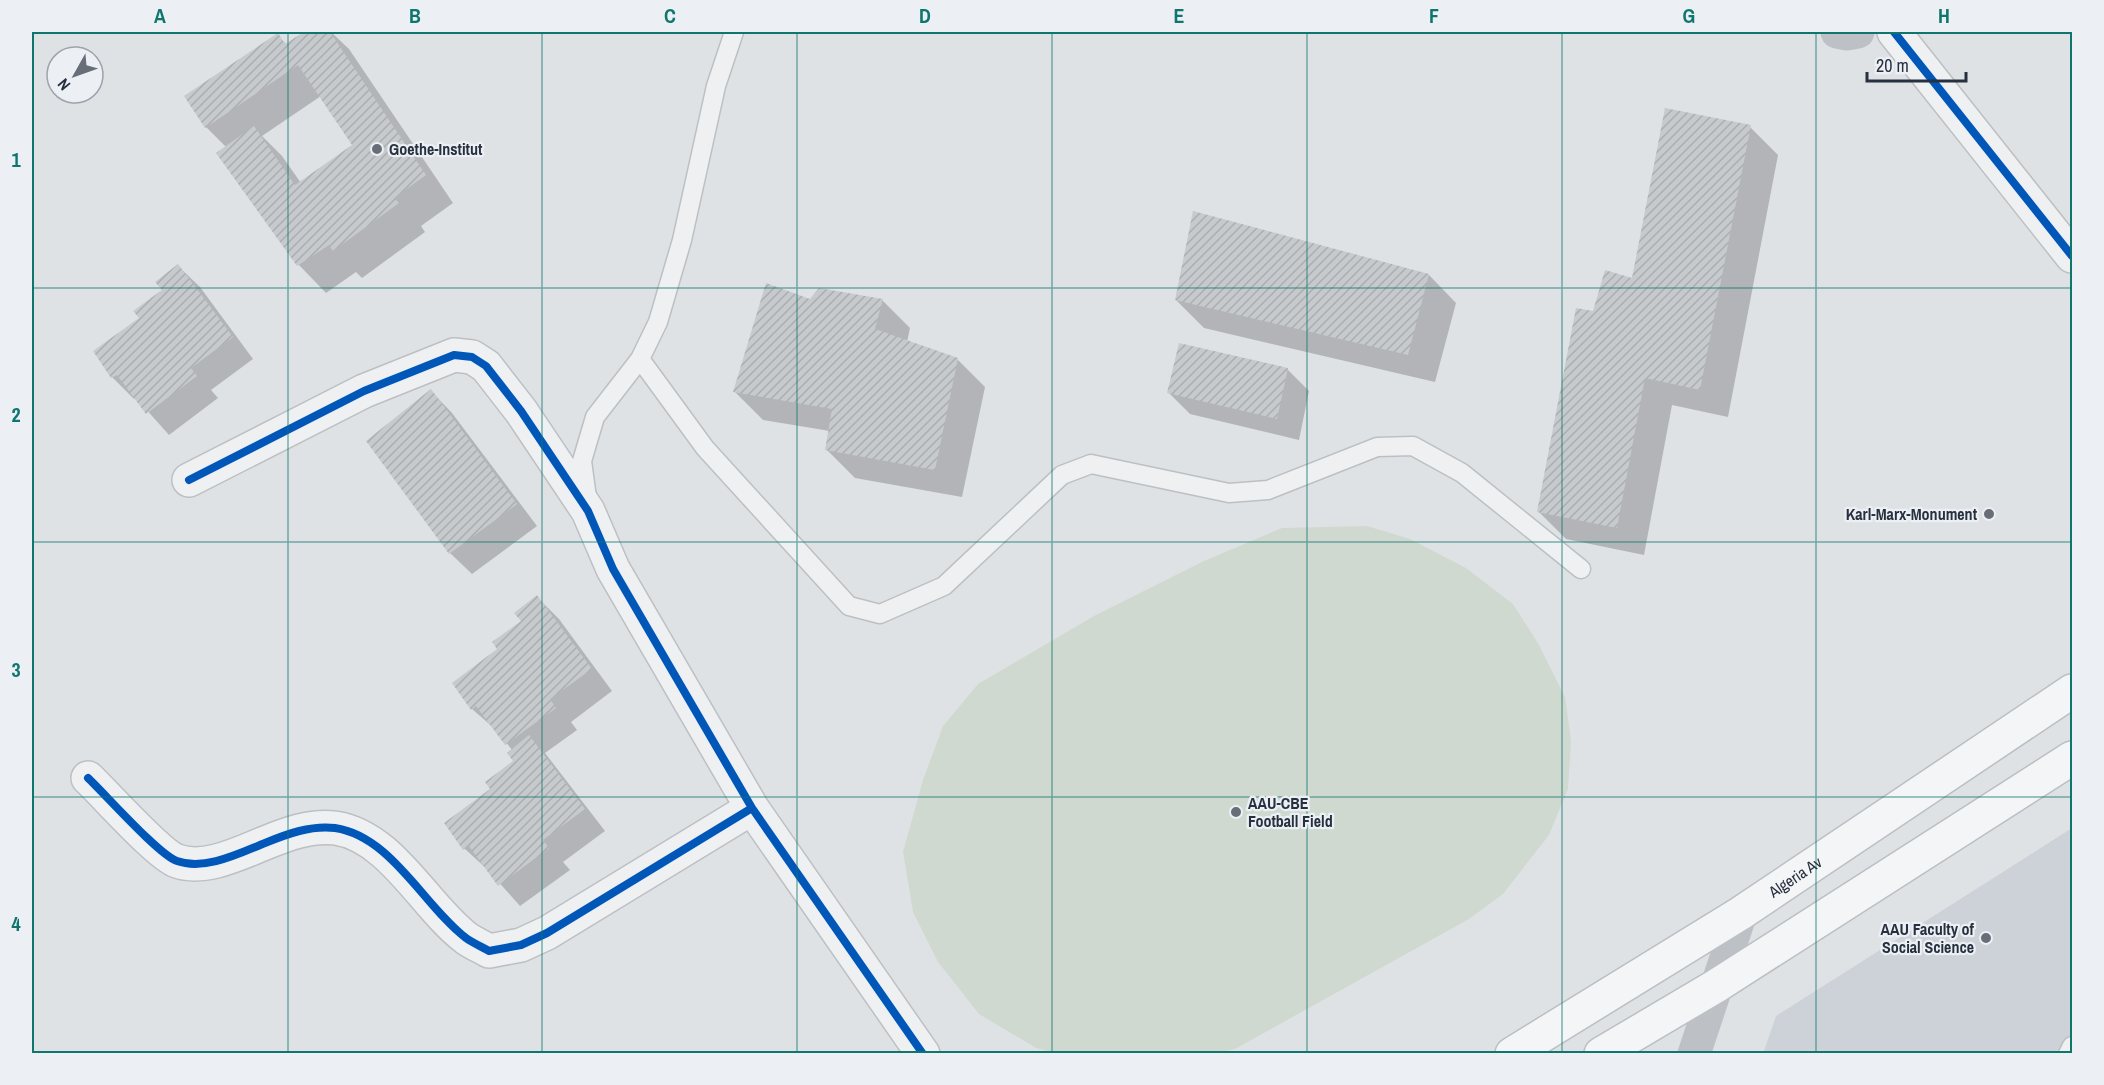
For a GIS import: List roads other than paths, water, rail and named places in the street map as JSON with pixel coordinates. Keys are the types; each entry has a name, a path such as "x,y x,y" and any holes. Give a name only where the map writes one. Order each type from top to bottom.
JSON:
{"main road":[{"path":"1837,32 1847,34 1858,32"},
{"name":"Algeria Av","path":"1512,1053 1741,912 2073,691"},
{"path":"1601,1053 1716,986 2073,758"},
{"path":"1694,1053 1741,912"}],"street":[{"path":"1894,32 2073,256"},
{"path":"189,480 364,391 454,355 472,357 486,366 521,411 588,511 613,569 752,808 923,1053"},
{"path":"88,778 152,842 176,861 194,863 228,858 295,831 335,828 363,837 394,863 466,938 489,951 521,945 547,933 752,808"}],"lane":[{"path":"588,511 582,461 595,417 640,359 658,322 682,240 716,86 734,32"},
{"path":"640,359 705,448 849,606 880,614 944,586 1062,475 1091,464 1229,493 1268,490 1377,447 1413,446 1462,473 1581,569"},
{"path":"2068,1053 2073,1046"}],"place":[{"name":"Goethe-Institut","path":"377,149"},
{"name":"Karl-Marx-Monument","path":"1989,514"},
{"name":"AAU-CBE Football Field","path":"1236,812"},
{"name":"AAU Faculty of Social Science","path":"1986,938"}]}
